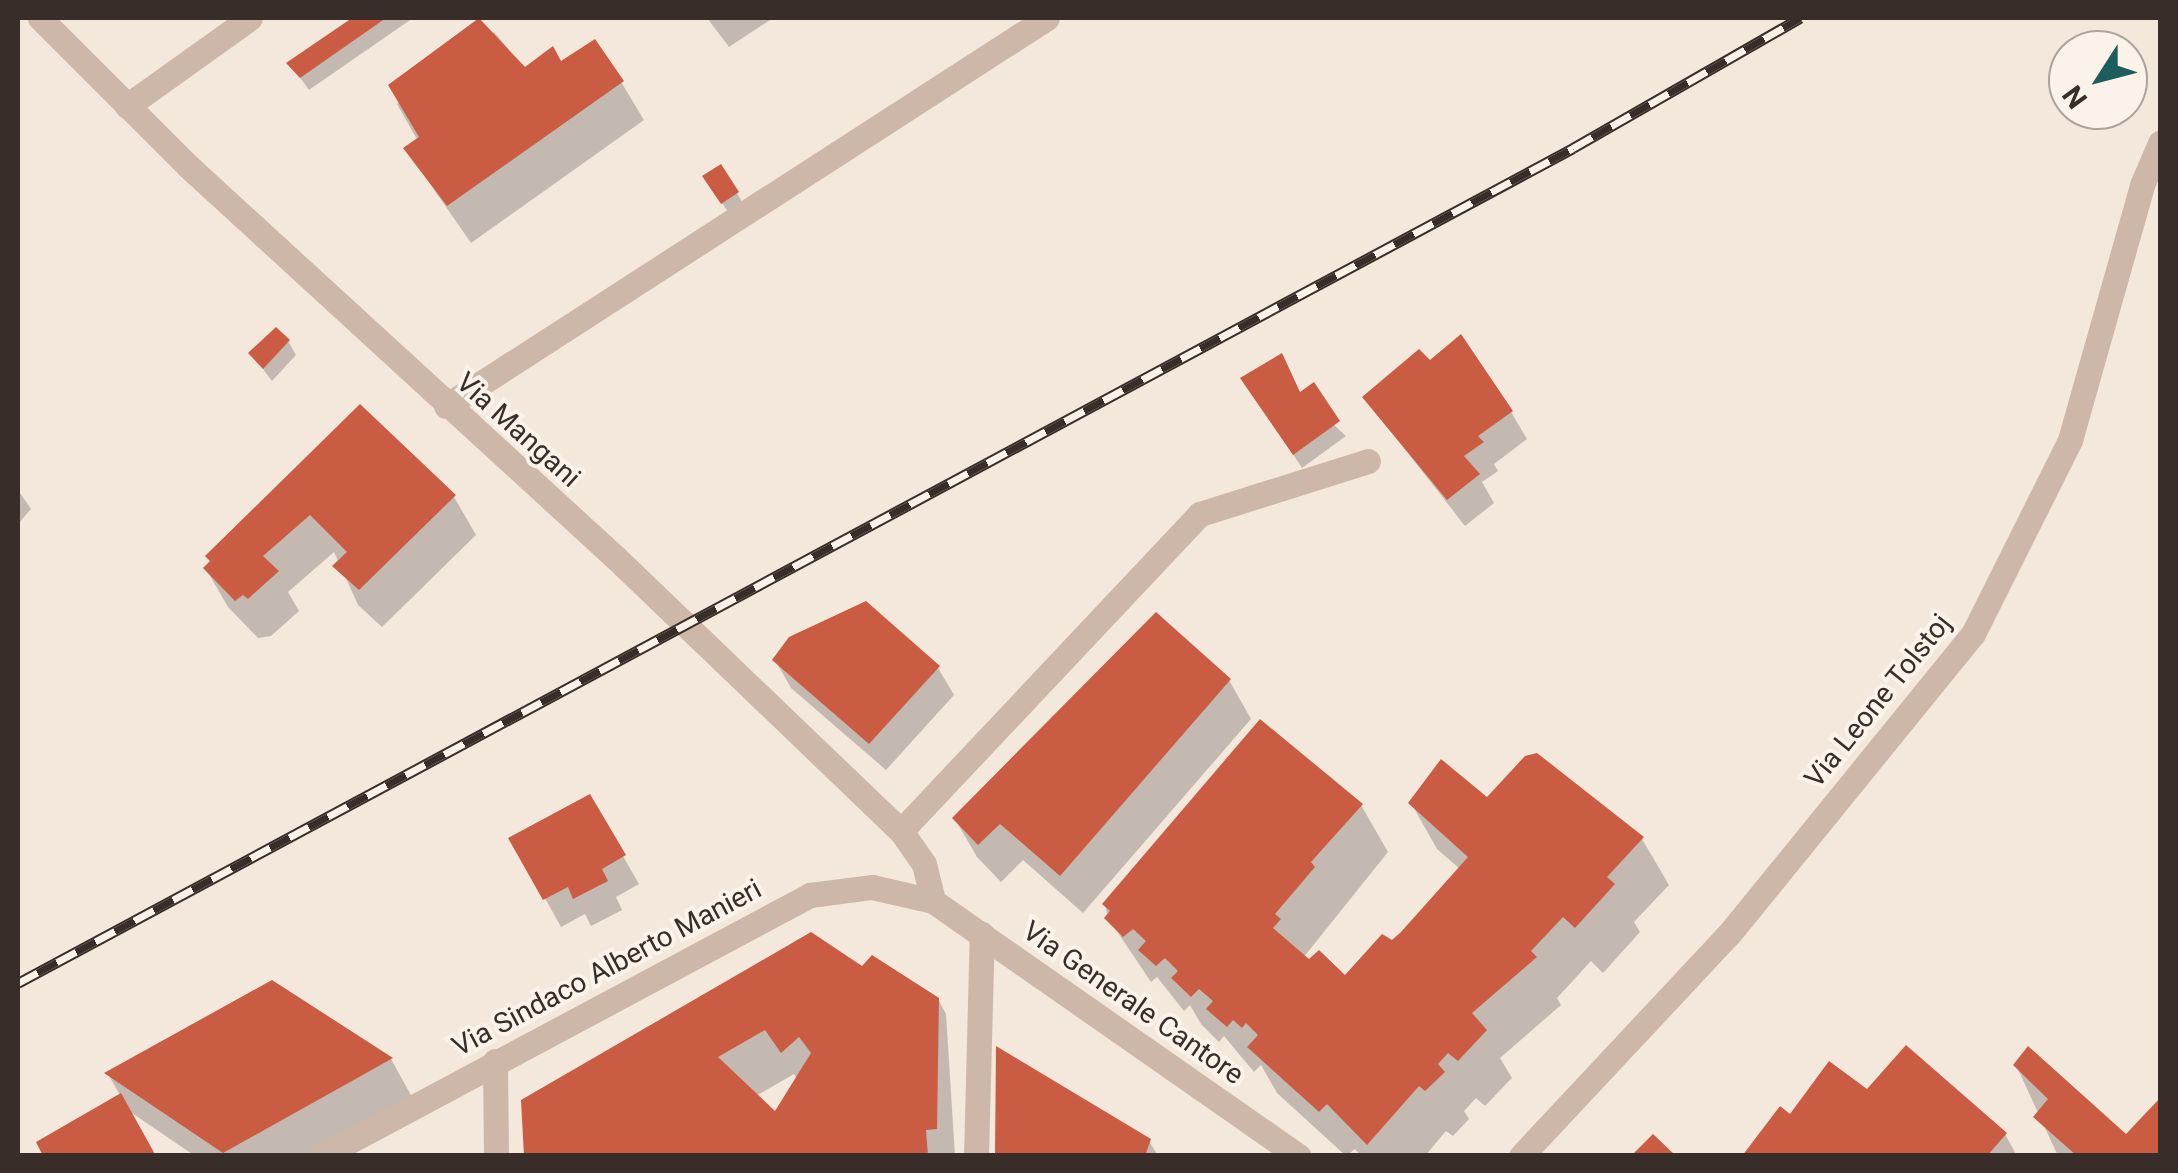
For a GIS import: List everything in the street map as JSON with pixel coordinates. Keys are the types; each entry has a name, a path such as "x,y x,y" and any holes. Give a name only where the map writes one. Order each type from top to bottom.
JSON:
{"street":[{"name":"Via Mangani","path":"40,18 127,106 902,831 924,864 933,901"},
{"path":"127,106 250,18"},
{"path":"446,406 1047,18"},
{"name":"Via Leone Tolstoj","path":"1521,1156 1729,934 1973,634 2070,440 2142,185 2160,142"},
{"path":"902,831 1200,514 1368,461"},
{"name":"Via Sindaco Alberto Manieri","path":"322,1156 810,895 872,887 933,901"},
{"name":"Via Generale Cantore","path":"933,901 1299,1156"},
{"path":"976,1156 982,934"},
{"path":"495,1061 496,1156"}],"building":[{"path":"352,18 386,18 300,78 286,63"},
{"path":"479,18 525,67 553,46 561,61 595,39 624,81 447,206 403,148 419,137 388,85"},
{"path":"721,164 739,192 721,204 702,176"},
{"path":"276,327 290,340 263,369 248,353"},
{"path":"1461,334 1513,411 1478,436 1484,442 1464,456 1480,474 1447,500 1362,397 1419,349 1430,360"},
{"path":"1282,353 1300,392 1314,382 1340,421 1293,455 1240,378"},
{"path":"360,404 456,495 359,590 332,566 347,552 310,515 263,556 279,571 248,599 243,595 235,601 203,568 210,561 205,556"},
{"path":"866,601 940,666 869,744 772,660 789,637"},
{"path":"1156,612 1231,679 1060,876 1000,824 978,845 952,818"},
{"path":"1260,719 1363,804 1311,862 1315,867 1275,914 1281,919 1273,928 1309,959 1319,950 1345,975 1382,934 1392,940 1401,932 1468,857 1408,803 1441,759 1487,797 1525,756 1537,753 1644,837 1607,877 1615,884 1575,928 1563,917 1531,951 1537,957 1472,1013 1487,1030 1458,1061 1448,1053 1438,1064 1445,1072 1425,1091 1419,1086 1367,1145 1327,1104 1319,1112 1247,1047 1258,1035 1246,1023 1242,1028 1233,1020 1227,1027 1206,1009 1213,1001 1199,989 1191,997 1171,978 1178,971 1165,958 1156,966 1138,950 1146,941 1133,929 1123,937 1104,918 1110,911 1102,904"},
{"path":"590,794 626,855 602,869 608,881 573,899 568,887 543,900 508,838"},
{"path":"811,932 862,966 872,955 939,998 937,1129 926,1130 928,1156 524,1156 521,1100","holes":["765,1030 781,1053 799,1037 811,1053 775,1111 718,1057"]},
{"path":"272,980 393,1058 223,1153 104,1073"},
{"path":"1906,1045 2007,1133 1987,1156 1742,1156 1780,1106 1790,1114 1829,1061 1867,1089"},
{"path":"996,1046 1151,1139 1145,1156 995,1156"},
{"path":"2028,1046 2126,1134 2160,1098 2160,1156 2077,1156 2033,1117 2048,1099 2013,1065"},
{"path":"121,1093 156,1156 43,1156 36,1142"},
{"path":"1653,1134 1676,1156 1631,1156"}],"railway":[{"path":"18,983 1573,148 1800,18"}]}
